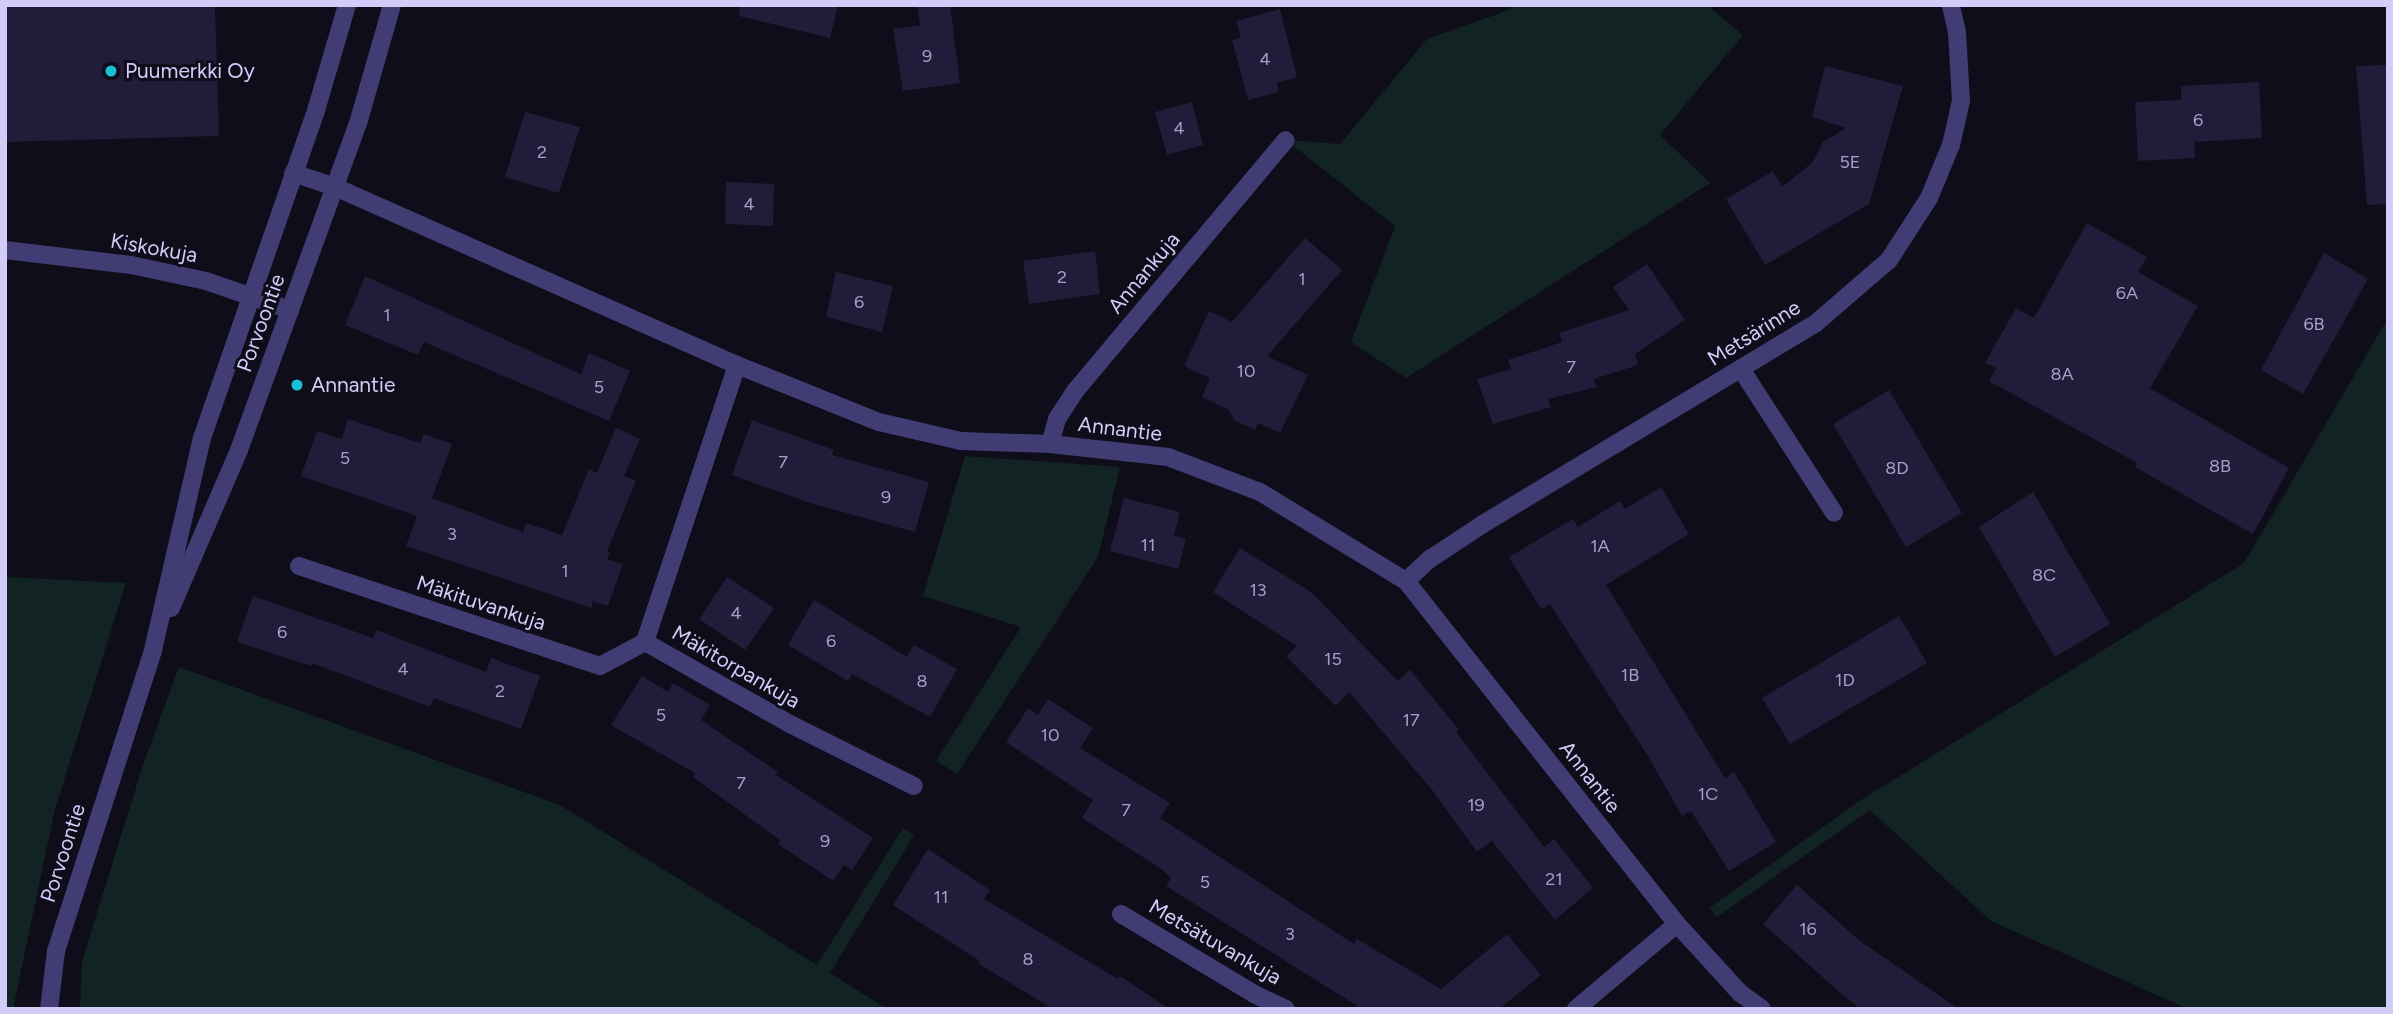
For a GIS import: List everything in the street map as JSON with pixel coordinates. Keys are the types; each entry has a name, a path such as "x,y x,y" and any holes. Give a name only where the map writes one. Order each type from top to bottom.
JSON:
{"street":[{"name":"Porvoontie","path":"49,1009 56,951 153,650 202,438 293,173 347,5"},
{"name":"Porvoontie","path":"153,650 239,450 359,120 392,5"},
{"name":"Metsärinne","path":"1406,581 1430,559 1483,524 1816,323 1889,260 1929,198 1951,145 1961,101 1956,32 1951,5"},
{"name":"Annankuja","path":"1050,444 1057,419 1076,390 1286,140"},
{"name":"Annantie","path":"293,173 335,187 737,365 879,422 961,441 1050,444 1168,457 1260,492 1406,581 1677,924 1740,993 1762,1009"},
{"name":"Kiskokuja","path":"5,250 131,265 206,281 290,310"},
{"name":"Mäkitorpankuja","path":"737,365 645,642 792,725 914,786"},
{"path":"1741,369 1834,513"},
{"name":"Mäkituvankuja","path":"299,566 600,666 645,642"},
{"name":"Metsätuvankuja","path":"1121,914 1254,994 1286,1009"},
{"path":"1576,1009 1677,924"}],"shaded area":[{"path":"1513,5 1707,5 1743,35 1660,135 1710,183 1406,378 1351,342 1395,226 1286,140 1340,144 1427,39 1509,10"},
{"path":"2388,318 2388,1009 2188,1009 1991,921 1870,810 1717,917 1709,908 1861,800 2244,563"},
{"path":"965,456 1120,467 1098,557 957,774 936,761 1021,627 923,596"},
{"path":"5,577 126,583 55,809 13,1009 5,1009"},
{"path":"179,667 560,805 817,965 903,828 914,835 830,973 887,1009 80,1009 82,961 144,762"}],"building":[{"name":"Puumerkki Oy","path":"5,5 215,5 219,136 5,142"},
{"path":"740,5 838,5 830,38 739,16"},
{"path":"917,5 950,5 960,83 903,91 893,29 920,25"},
{"path":"1280,9 1297,77 1277,83 1279,92 1248,100 1232,40 1241,38 1236,21"},
{"path":"2388,65 2388,204 2367,205 2356,66"},
{"path":"1825,66 1903,86 1869,204 1765,265 1726,199 1773,171 1782,187 1812,163 1823,142 1846,128 1812,117"},
{"path":"2259,82 2262,138 2194,142 2195,158 2138,161 2135,102 2181,100 2181,86"},
{"path":"1192,102 1203,145 1167,155 1155,112"},
{"path":"525,112 580,127 559,193 505,177"},
{"path":"726,182 774,184 773,226 725,224"},
{"path":"2087,223 2147,257 2138,272 2198,306 2150,388 2289,468 2253,534 2135,467 2137,463 1989,381 1996,368 1985,363 2016,308 2034,318"},
{"path":"1305,238 1342,270 1267,356 1308,375 1280,433 1258,423 1255,430 1234,420 1229,410 1202,397 1210,378 1184,366 1209,311 1232,322"},
{"path":"1095,251 1100,294 1029,304 1023,261"},
{"path":"2324,253 2368,279 2303,394 2261,370"},
{"path":"1647,264 1685,320 1635,354 1638,365 1594,379 1597,387 1548,399 1551,407 1493,424 1477,379 1511,369 1508,360 1562,342 1559,333 1629,310 1613,287"},
{"path":"836,272 893,286 882,332 826,317"},
{"path":"365,276 581,374 589,353 630,371 609,421 424,342 418,355 345,325"},
{"path":"1889,390 1962,513 1906,547 1833,424"},
{"path":"348,419 420,443 424,434 452,444 432,498 523,532 526,523 562,535 589,469 597,473 616,428 640,439 624,476 636,481 607,551 610,552 607,559 623,564 608,606 593,601 591,608 406,546 417,516 301,476 317,431 342,439"},
{"path":"752,420 834,450 832,455 929,482 915,532 810,503 732,475"},
{"path":"1661,487 1689,534 1606,585 1725,778 1734,772 1776,842 1729,871 1691,811 1682,816 1648,756 1550,604 1541,609 1509,557 1573,519 1578,527 1620,501 1625,509"},
{"path":"2033,492 2110,624 2055,657 1979,527"},
{"path":"1124,498 1180,512 1174,536 1186,539 1178,569 1110,551"},
{"path":"1240,548 1311,592 1398,681 1410,670 1459,730 1456,732 1544,847 1554,839 1593,888 1555,920 1492,841 1477,852 1433,791 1349,692 1336,706 1286,656 1297,646 1213,592"},
{"path":"727,577 774,608 745,650 699,619"},
{"path":"253,596 373,638 376,630 486,672 491,658 540,676 521,729 434,698 430,707 312,663 311,666 237,642"},
{"path":"814,600 907,657 914,645 957,669 930,717 852,674 848,681 788,645"},
{"path":"1899,616 1927,663 1790,744 1762,698"},
{"path":"642,676 668,692 673,683 710,705 701,720 778,772 776,775 873,838 852,870 844,865 833,881 778,844 780,840 693,777 695,773 611,725"},
{"path":"1048,699 1093,728 1080,748 1170,803 1160,818 1354,944 1357,939 1441,989 1507,934 1541,975 1499,1009 1362,1009 1166,886 1171,878 1160,868 1082,818 1093,800 1006,742 1028,708 1038,715"},
{"path":"928,849 990,890 984,899 1118,979 1120,976 1169,1009 1053,1009 979,964 980,961 893,905"},
{"path":"1797,885 1860,941 1959,1009 1861,1009 1845,997 1763,924"}],"place":[{"name":"Puumerkki Oy","path":"111,71"},
{"name":"Annantie","path":"297,385"}]}
